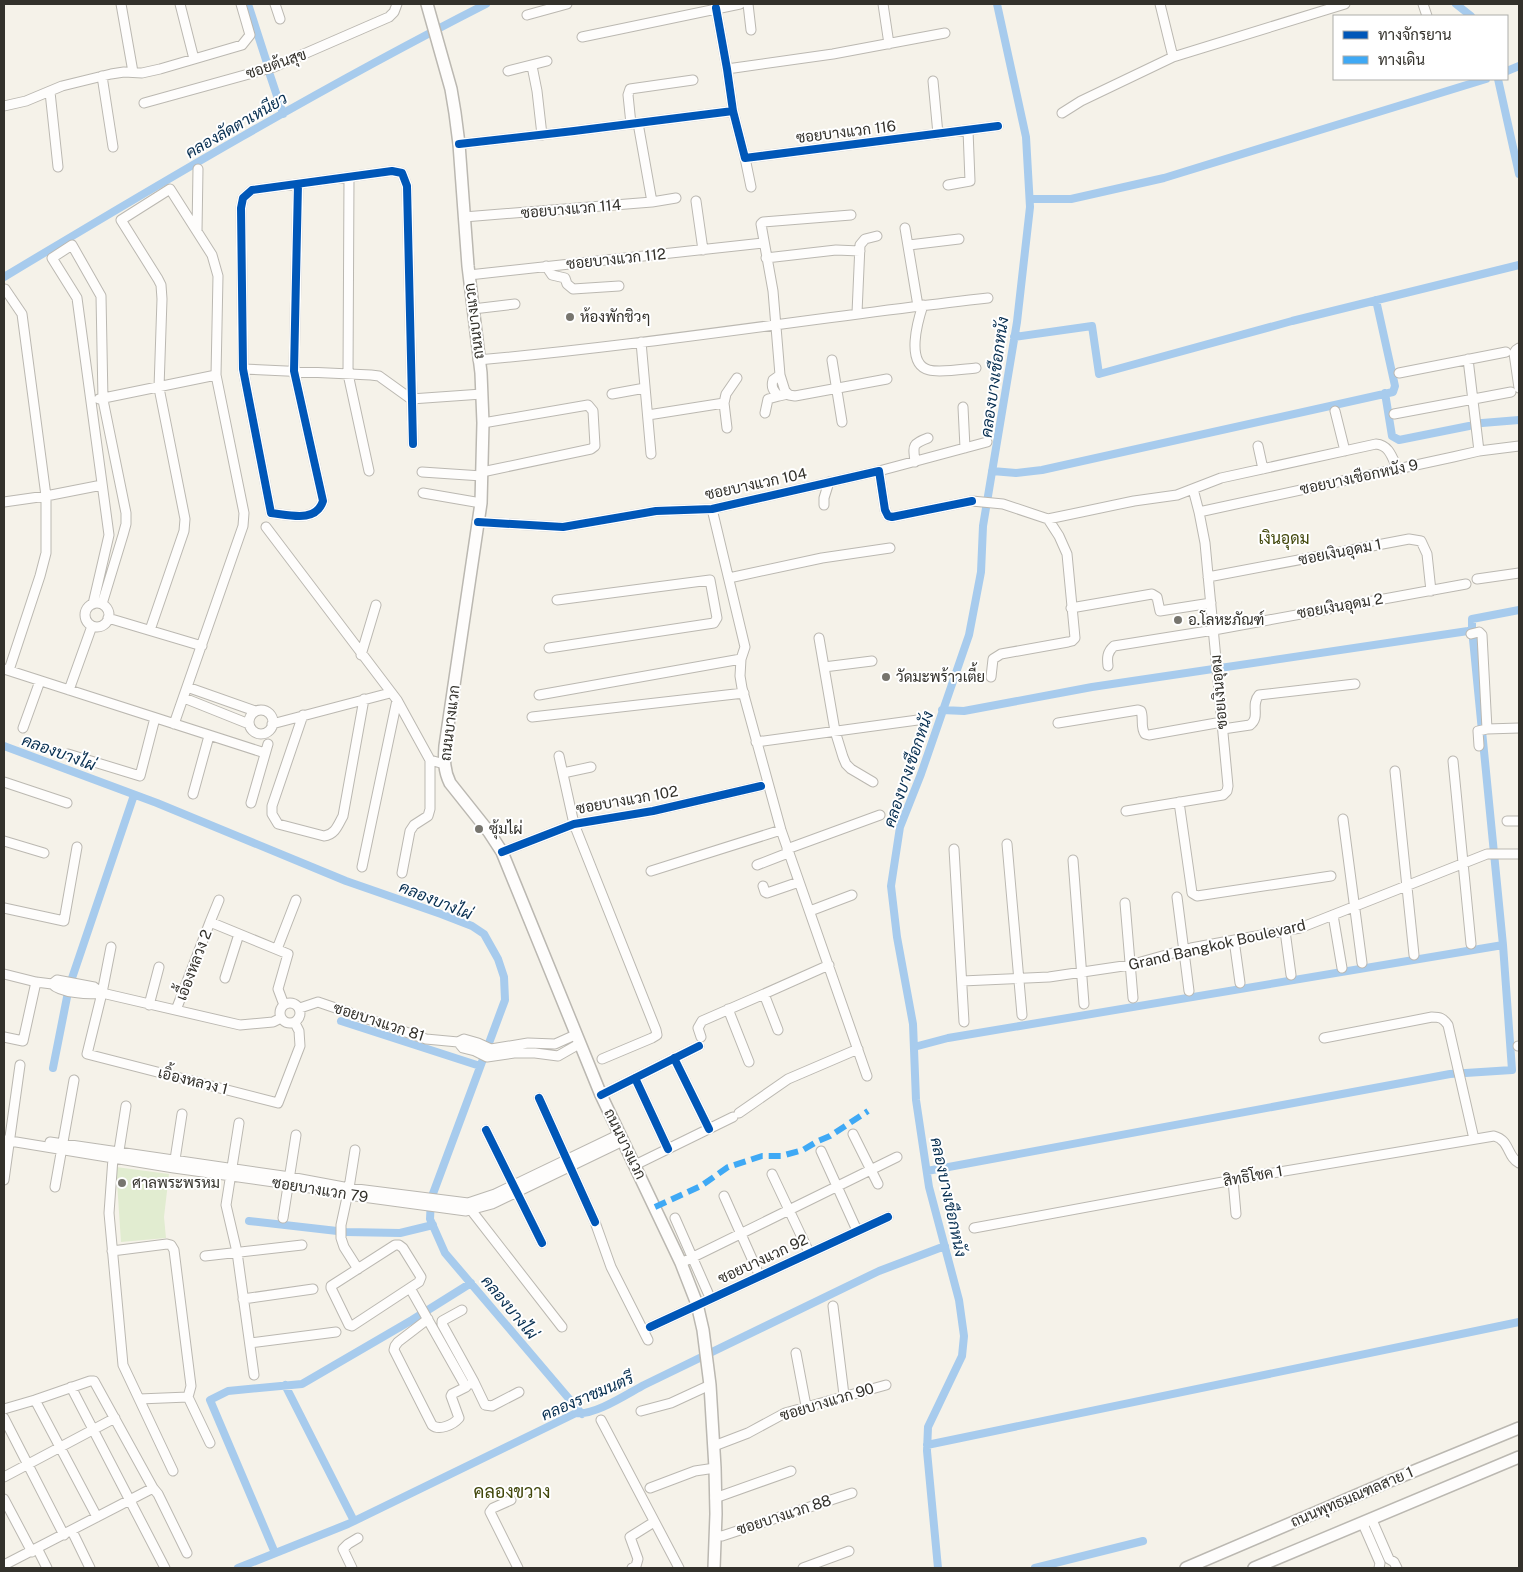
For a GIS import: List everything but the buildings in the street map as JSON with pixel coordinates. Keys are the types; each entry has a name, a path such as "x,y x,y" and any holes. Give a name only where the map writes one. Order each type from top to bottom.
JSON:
{"main road":[{"name":"ถนนบางแวก","path":"427,4 451,89 459,144 483,423 481,503 445,746 444,764 446,775 502,852 601,1095 681,1263 697,1304 703,1330 710,1380 715,1468 714,1568"},
{"name":"ถนนพุทธมณฑลสาย 1","path":"1186,1568 1519,1428"},
{"name":"ถนนพุทธมณฑลสาย 1","path":"1254,1568 1519,1457"}],"street":[{"path":"121,4 133,72"},
{"path":"180,4 194,59"},
{"path":"4,106 50,92 62,86 124,72 142,73 160,69 242,45 248,40 250,35 241,4"},
{"path":"275,4 280,19"},
{"name":"ซอยต้นสุข","path":"144,103 274,67 388,16 394,12 397,4"},
{"path":"527,15 567,4"},
{"path":"582,37 740,4"},
{"path":"748,4 751,30"},
{"path":"883,4 888,44"},
{"path":"1160,4 1173,57"},
{"path":"1062,113 1081,101 1173,57 1345,4"},
{"path":"716,8 728,69 733,110 751,187"},
{"path":"728,69 888,44 945,33"},
{"path":"508,71 547,61"},
{"path":"532,66 542,135"},
{"path":"102,76 113,147"},
{"path":"652,202 628,95 630,89 693,80"},
{"path":"933,81 938,134"},
{"path":"50,92 58,167"},
{"path":"459,144 733,110"},
{"name":"ซอยบางแวก 116","path":"745,158 998,126"},
{"path":"948,185 970,181 968,130"},
{"path":"197,231 198,169"},
{"path":"298,184 294,371 323,502 320,509 310,516 271,513 243,369 241,208 243,198 252,190 392,171 402,173 407,186 412,444"},
{"path":"349,177 348,374 369,471"},
{"path":"150,630 184,531 185,519 159,387 162,299 160,285 121,220 170,189 212,255 218,276 216,375 244,513 243,526 174,724"},
{"name":"ซอยบางแวก 114","path":"464,217 652,202 676,198"},
{"path":"696,201 703,250"},
{"path":"784,395 785,391 780,375 773,291 760,224 763,222 851,215"},
{"path":"905,228 920,305 915,339 917,356 921,364 930,370 976,368"},
{"path":"858,313 860,245 865,239 877,236"},
{"path":"909,245 959,239"},
{"name":"ซอยบางแวก 112","path":"469,275 763,243"},
{"path":"92,626 85,616 87,609 97,604 126,524 126,512 103,398 101,296 72,245 52,258 77,298 109,536 97,604"},
{"path":"766,258 836,250 860,251"},
{"path":"546,266 552,276 565,278 567,284 573,289 619,286"},
{"path":"4,290 22,314 46,496 46,553 40,576 6,670 265,754"},
{"path":"478,360 641,342 920,305 988,298"},
{"path":"473,309 515,304"},
{"path":"641,342 651,454"},
{"path":"1394,414 1515,390 1514,353 1519,348"},
{"path":"1399,373 1506,352"},
{"path":"1468,359 1479,451"},
{"path":"832,360 842,422"},
{"path":"243,369 379,376 411,399 482,394"},
{"path":"90,401 216,375"},
{"path":"727,428 724,403 726,394 737,378"},
{"path":"765,413 768,399 887,380"},
{"path":"612,394 645,388"},
{"path":"648,415 724,403"},
{"path":"422,472 482,474 591,449 595,446 593,411 590,405 483,423"},
{"path":"963,407 965,448"},
{"path":"1335,411 1345,451"},
{"path":"915,462 914,446 916,443 928,438"},
{"name":"ซอยบางแวก 104","path":"478,522 563,527 656,511 712,509 879,471 987,442"},
{"path":"879,471 885,510 888,516 892,517 972,501 1002,504 1048,519 1134,501 1170,496 1221,478 1376,444 1383,444 1388,449 1398,468"},
{"path":"1258,446 1263,468"},
{"name":"ซอยบางเชือกหนัง 9","path":"1199,512 1479,451 1519,446"},
{"path":"824,505 829,482"},
{"path":"4,502 102,485"},
{"name":"ซอยเงินอุดม","path":"1126,811 1223,795 1227,791 1223,725 1211,603 1199,512 1193,489"},
{"path":"423,492 481,503"},
{"path":"712,509 745,647 741,659 740,676 756,742 788,851 868,1076"},
{"path":"990,677 993,659 1001,654 1072,641 1074,638 1067,554 1059,536 1048,519"},
{"path":"266,527 396,700 430,760 428,816 414,825 410,831 402,873"},
{"name":"ซอยเงินอุดม 1","path":"1208,577 1409,539 1421,541 1427,554 1431,591"},
{"path":"712,590 730,582 822,558 890,548"},
{"path":"1477,579 1519,572"},
{"path":"549,648 714,623 717,618 710,580 558,600"},
{"name":"ซอยเงินอุดม 2","path":"1108,666 1107,656 1114,646 1214,630 1286,615 1466,584"},
{"path":"1071,608 1152,594 1157,597 1160,611 1211,603"},
{"path":"92,626 102,626 108,618 107,610 97,604"},
{"path":"361,655 376,605"},
{"path":"108,618 202,646"},
{"path":"69,690 92,626"},
{"path":"1475,633 1482,634 1485,729"},
{"path":"819,638 835,731 846,764 873,782"},
{"path":"539,695 741,659"},
{"path":"824,667 872,661"},
{"path":"23,728 40,681"},
{"path":"1058,723 1138,710 1142,714 1142,731 1149,735 1223,725 1250,725 1256,718 1254,703 1259,695 1355,684"},
{"path":"184,698 249,724 254,731 261,734 269,731 272,724 272,716 262,710 255,711 187,688"},
{"path":"272,724 390,693"},
{"path":"532,717 744,693"},
{"path":"303,715 272,806 272,814 278,824 328,836 335,831 343,816 364,699"},
{"path":"362,867 396,700"},
{"path":"249,724 250,717 255,711"},
{"path":"68,754 140,776 155,718"},
{"path":"756,742 925,720"},
{"path":"1479,746 1477,733 1485,729 1519,728"},
{"path":"193,794 209,736"},
{"path":"251,803 268,744"},
{"path":"559,756 574,824 657,1035 602,1059"},
{"path":"430,760 444,764"},
{"path":"1453,761 1471,944"},
{"path":"563,772 591,766"},
{"path":"1395,771 1414,955"},
{"path":"4,782 67,803"},
{"name":"ซอยบางแวก 102","path":"502,852 574,824 653,811 761,786"},
{"path":"1179,802 1192,893 1197,896 1331,876"},
{"path":"757,865 880,815"},
{"path":"1344,819 1362,963"},
{"path":"1508,821 1519,821"},
{"path":"651,871 781,830"},
{"path":"4,841 44,853"},
{"path":"1007,844 1022,1014"},
{"path":"4,908 64,921 77,848"},
{"path":"954,849 964,1022"},
{"name":"Grand Bangkok Boulevard","path":"962,981 1049,977 1130,965 1184,950 1300,928 1487,854 1519,854"},
{"path":"1073,860 1084,1004"},
{"path":"763,886 767,893 799,882"},
{"path":"810,911 852,895"},
{"path":"1176,898 1189,991"},
{"path":"210,922 218,900"},
{"path":"284,1005 278,989 288,954 277,949 296,900"},
{"path":"1125,903 1133,998"},
{"path":"1334,915 1342,968"},
{"name":"เอื้องหลวง 2","path":"176,1010 210,922 277,949"},
{"path":"1284,931 1291,975"},
{"path":"225,978 239,934"},
{"path":"1234,940 1240,983"},
{"path":"96,992 111,947"},
{"path":"601,1095 674,1058 700,1042 698,1028 702,1021 829,965"},
{"path":"149,1005 158,968"},
{"path":"4,974 36,982 96,992 240,1025 273,1022 281,1018"},
{"path":"4,1037 23,1041 36,982"},
{"name":"เอิ้องหลวง 1","path":"96,992 87,1054 278,1103 300,1046 295,1023"},
{"path":"764,994 778,1030"},
{"name":"ซอยบางแวก 81","path":"300,1008 318,1002 426,1039 458,1042 464,1040 478,1043 491,1049 528,1043 555,1044 578,1040"},
{"path":"294,1003 300,1008 300,1018 295,1023 285,1022 281,1018 280,1010 284,1005 294,1003"},
{"path":"728,1009 749,1062"},
{"path":"1324,1038 1440,1017 1448,1024 1474,1139"},
{"path":"458,1042 463,1048 487,1057 536,1053 558,1056 578,1040"},
{"path":"635,1165 736,1115 788,1079 858,1049"},
{"path":"674,1058 709,1129"},
{"path":"4,1180 7,1138 20,1065"},
{"path":"635,1078 668,1150"},
{"path":"55,1187 74,1080"},
{"path":"539,1098 595,1222 611,1267 648,1340"},
{"path":"126,1106 109,1202 123,1365 173,1471"},
{"path":"174,1164 182,1114"},
{"path":"240,1123 226,1205 237,1252 254,1375"},
{"path":"486,1130 542,1243"},
{"path":"853,1134 878,1184"},
{"path":"284,1218 296,1135"},
{"name":"สิทธิโชค 1","path":"974,1228 1233,1180 1494,1136 1500,1137 1506,1143 1516,1162 1519,1163"},
{"name":"ซอยบางแวก 79","path":"7,1138 116,1156 289,1180 437,1204 460,1211 492,1204 515,1189"},
{"name":"ซอยบางแวก 79","path":"437,1204 468,1203 515,1189 622,1138"},
{"path":"355,1150 349,1191 340,1225 344,1247 358,1269"},
{"path":"821,1151 855,1226"},
{"path":"681,1263 897,1158"},
{"path":"772,1174 807,1248"},
{"path":"1233,1180 1236,1214"},
{"path":"724,1196 757,1270"},
{"path":"471,1210 562,1327"},
{"name":"ซอยบางแวก 92","path":"650,1327 888,1217"},
{"path":"675,1218 708,1293"},
{"path":"112,1251 167,1244 171,1245 174,1250 191,1386 188,1398 210,1443"},
{"path":"205,1256 302,1245"},
{"path":"396,1245 400,1245 421,1276 420,1282 410,1288 352,1326 349,1326 331,1286 396,1245"},
{"path":"410,1288 470,1384 485,1404 492,1406 519,1392"},
{"path":"243,1299 313,1289"},
{"path":"834,1306 844,1395"},
{"path":"462,1310 442,1321 442,1324 470,1384"},
{"path":"426,1315 394,1346 394,1350 435,1428 456,1421 459,1418 451,1396 470,1384"},
{"path":"250,1343 336,1332"},
{"path":"796,1353 806,1406"},
{"path":"4,1409 92,1380 94,1381 158,1494 187,1554"},
{"path":"641,1411 671,1403 710,1380"},
{"name":"ซอยบางแวก 90","path":"714,1446 737,1438 785,1413 844,1395 886,1385"},
{"path":"72,1387 165,1568"},
{"path":"139,1399 188,1398"},
{"path":"36,1400 97,1517"},
{"path":"4,1418 27,1465 90,1568"},
{"path":"4,1477 115,1418"},
{"path":"601,1420 678,1568"},
{"path":"650,1488 695,1471 715,1468"},
{"path":"715,1498 791,1471"},
{"path":"4,1565 153,1488"},
{"name":"ซอยบางแวก 88","path":"715,1536 722,1536 852,1493"},
{"path":"4,1499 47,1568"},
{"path":"511,1500 493,1508 490,1512 518,1568"},
{"path":"632,1568 636,1566 638,1560 630,1537 654,1522"},
{"path":"1367,1522 1380,1563 1379,1568"},
{"path":"1367,1522 1389,1559 1394,1562 1396,1568"},
{"path":"352,1568 342,1549 358,1538"},
{"path":"803,1568 849,1551"}],"green space":[{"path":"116,1167 169,1174 164,1217 166,1238 121,1242"}],"waterway":[{"path":"248,4 267,63"},
{"name":"คลองลัดตาเหนียว","path":"4,277 242,136 486,4"},
{"name":"คลองบางเชือกหนัง","path":"938,1568 927,1451 928,1427 962,1356 964,1336 959,1300 929,1187 916,1100 913,1024 897,937 891,886 900,827 921,774 969,635 981,572 983,526 1017,322 1030,207 1026,137 997,4"},
{"path":"1456,4 1470,15"},
{"path":"1508,71 1519,66"},
{"path":"270,75 283,114"},
{"path":"1030,199 1071,199 1164,178 1483,80"},
{"path":"1498,80 1519,174"},
{"path":"1014,337 1092,326 1099,374 1292,321 1519,265"},
{"path":"992,471 1016,473 1042,470 1393,392 1395,386 1376,300"},
{"path":"1385,393 1392,436 1399,440 1469,426"},
{"path":"1482,423 1519,420"},
{"path":"942,710 964,711 1092,687 1468,631 1472,629 1472,619 1519,610"},
{"path":"927,1171 1450,1074 1512,1070 1503,945 1472,629"},
{"name":"คลองบางไผ่","path":"4,746 157,803 346,881 472,926 484,934 498,959 504,977 505,1000 431,1199 430,1219 445,1253 582,1414"},
{"path":"53,1068 69,987 134,795"},
{"path":"914,1047 948,1038 1503,945"},
{"path":"341,1021 480,1066"},
{"path":"249,1221 346,1232 400,1233 433,1225"},
{"name":"คลองราชมนตรี","path":"238,1568 348,1524 576,1413 592,1411 610,1404 644,1385 879,1271 945,1246"},
{"path":"275,1553 210,1400 228,1391 302,1384 471,1283"},
{"path":"927,1445 1519,1322"},
{"path":"285,1385 354,1521"},
{"path":"1035,1568 1143,1541"}],"marked path":[{"path":"655,1207 701,1186 728,1167 762,1156 781,1156 803,1150 830,1136 868,1111"}],"cycle path":[{"path":"716,8 733,111 745,158 998,126"},
{"path":"459,144 733,111"},
{"path":"298,184 294,371 323,501 320,508 308,515 294,516 271,513 243,369 241,208 243,198 252,190 392,171 402,173 407,186 413,444"},
{"path":"478,522 563,527 656,511 712,509 879,471 885,510 888,516 892,517 972,501"},
{"path":"502,852 574,824 653,811 761,786"},
{"path":"601,1095 699,1046"},
{"path":"674,1058 709,1129"},
{"path":"635,1078 668,1149"},
{"path":"539,1098 595,1222"},
{"path":"486,1130 542,1243"},
{"path":"650,1327 888,1217"}],"place":[{"name":"ห้องพักชิวๆ","path":"570,317"},
{"name":"อ.โลหะภัณฑ์","path":"1178,620"},
{"name":"วัดมะพร้าวเตี้ย","path":"886,677"},
{"name":"ซุ้มไผ่","path":"479,829"},
{"name":"ศาลพระพรหม","path":"122,1183"}],"district":[{"name":"เงินอุดม","path":"1284,538"},
{"name":"คลองขวาง","path":"512,1492"}]}
